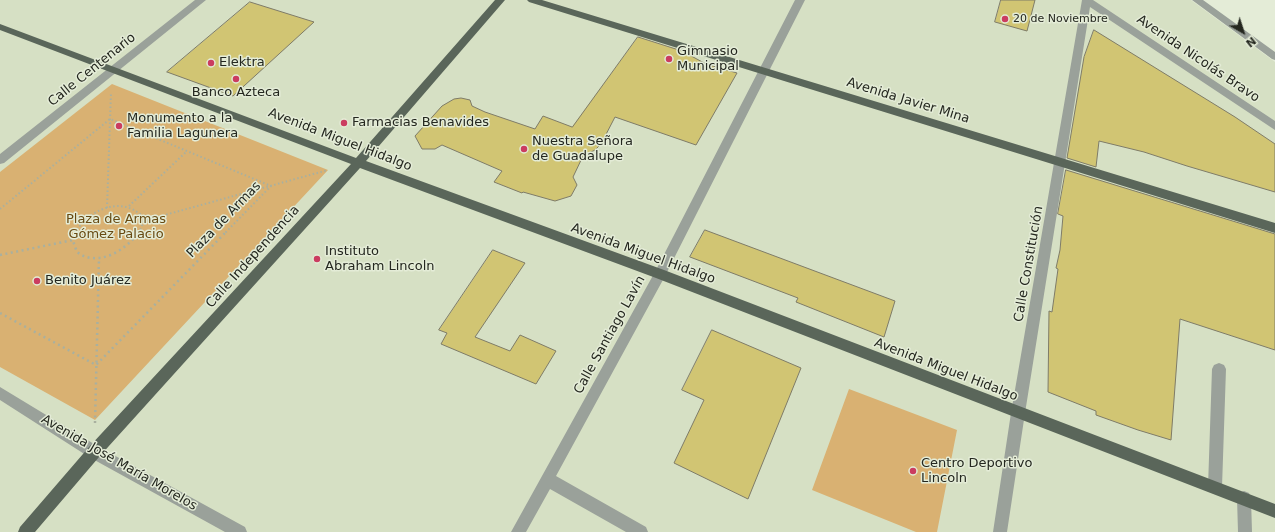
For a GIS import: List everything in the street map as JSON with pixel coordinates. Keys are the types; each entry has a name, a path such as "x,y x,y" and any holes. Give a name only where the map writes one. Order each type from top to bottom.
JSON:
{"main road":[{"name":"Calle Independencia","path":"25,532 94,452 359,162 500,0"},
{"name":"Avenida Javier Mina","path":"532,0 1275,228"},
{"name":"Avenida Miguel Hidalgo","path":"0,27 493,213 660,274 1275,511"}],"street":[{"name":"Calle Centenario","path":"0,160 201,0"},
{"name":"Calle Santiago Lavín","path":"518,532 660,274 800,0"},
{"name":"Avenida Nicolás Bravo","path":"1087,0 1275,126"},
{"name":"Calle Constitución","path":"1000,532 1018,413 1087,0"},
{"path":"1200,1 1275,57"},
{"path":"1215,487 1219,369"},
{"name":"Avenida José María Morelos","path":"0,393 94,452 240,532"},
{"path":"547,479 641,532"},
{"path":"1244,498 1246,532"}],"path":[{"path":"107,208 112,70"},
{"path":"0,209 110,119"},
{"name":"Plaza de Armas","path":"96,365 271,186 110,119"},
{"path":"129,206 187,151"},
{"path":"143,221 359,162"},
{"path":"119,205 135,208 140,212 143,221 141,230 131,244 111,255 99,258 87,257 79,254 74,248 73,240 76,229 93,214 107,208 119,205"},
{"path":"0,255 73,240"},
{"path":"94,452 99,258"},
{"path":"0,313 96,365"}],"shaded area":[{"path":"0,0 1191,0 1275,62 1275,532 0,532"}],"green space":[{"name":"Plaza de Armas Gómez Palacio","path":"112,84 328,170 95,420 0,367 0,172"},
{"path":"849,389 957,430 937,532 916,532 812,490"}],"building":[{"path":"1001,0 1035,0 1027,31 995,22"},
{"path":"250,2 314,22 233,96 167,72"},
{"path":"1094,30 1235,117 1275,144 1275,192 1144,152 1099,141 1096,167 1067,158 1084,57"},
{"path":"638,37 682,51 706,64 737,73 696,145 615,117 601,144 595,150 583,156 573,177 577,185 571,196 555,201 523,192 522,193 494,182 502,171 442,145 435,149 422,149 415,136 442,106 454,99 461,98 470,100 472,106 485,112 535,129 543,116 572,127"},
{"path":"1066,170 1275,234 1275,350 1180,319 1171,440 1096,415 1096,411 1048,392 1049,311 1052,312 1058,269 1056,268 1060,250 1063,216 1058,214"},
{"path":"705,230 895,301 884,337 796,302 798,298 690,257"},
{"path":"493,250 525,263 475,337 510,351 520,335 556,351 536,384 441,344 447,333 439,330"},
{"path":"712,330 801,368 748,499 674,463 704,400 682,390"}],"place":[{"name":"20 de Noviembre","path":"1005,19"},
{"name":"Gimnasio Municipal","path":"669,59"},
{"name":"Elektra","path":"211,63"},
{"name":"Banco Azteca","path":"236,79"},
{"name":"Farmacias Benavides","path":"344,123"},
{"name":"Monumento a la Familia Lagunera","path":"119,126"},
{"name":"Nuestra Señora de Guadalupe","path":"524,149"},
{"name":"Instituto Abraham Lincoln","path":"317,259"},
{"name":"Benito Juárez","path":"37,281"},
{"name":"Centro Deportivo Lincoln","path":"913,471"}]}
